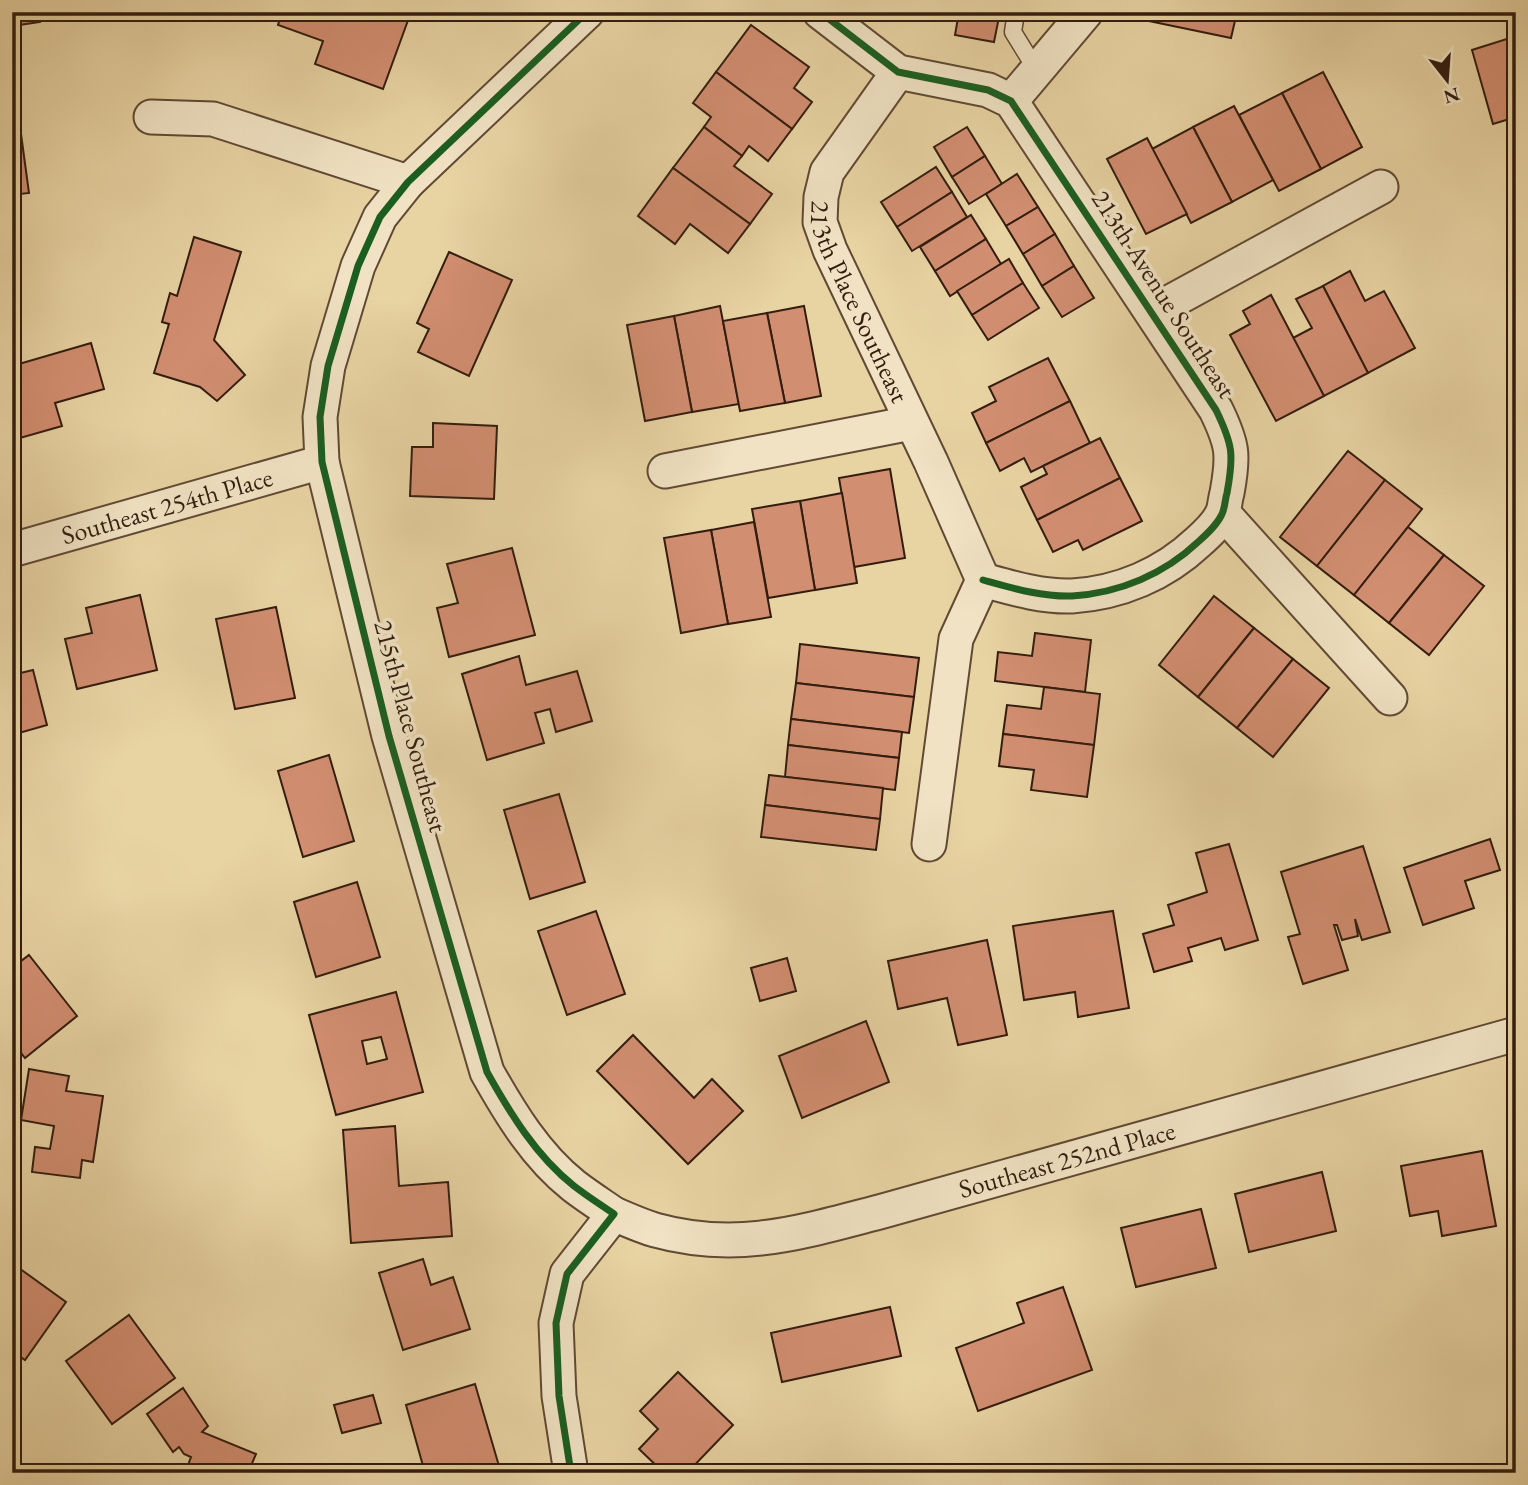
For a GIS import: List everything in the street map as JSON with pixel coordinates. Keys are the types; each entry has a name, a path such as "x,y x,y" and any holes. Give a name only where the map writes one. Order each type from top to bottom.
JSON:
{"street":[{"name":"215th Place Southeast","path":"587,12 408,182 380,217 358,266 328,366 320,417 322,461 389,736 487,1072 535,1148 572,1184 614,1214"},
{"path":"820,12 898,72 988,90 1011,101 1086,12"},
{"name":"213th Place Southeast","path":"898,72 827,172 821,197 820,222 830,250 982,580"},
{"name":"213th Avenue Southeast","path":"982,580 1032,593 1073,596 1115,588 1153,576 1178,561 1210,532 1223,513 1233,458 1228,435 1216,410 1011,101"},
{"path":"151,117 213,119 408,182"},
{"name":"213th Avenue Southeast","path":"1152,312 1381,187"},
{"name":"213th Place Southeast","path":"664,471 911,423"},
{"name":"Southeast 254th Place","path":"12,550 322,461"},
{"path":"1223,513 1390,698"},
{"path":"929,844 956,639 982,580"},
{"name":"Southeast 252nd Place","path":"614,1214 652,1230 711,1241 749,1241 784,1236 883,1212 1516,1034"},
{"path":"571,1473 559,1396 556,1323 567,1274 614,1214"}],"lane":[{"path":"1016,12 1013,32 1037,71"}],"building":[{"path":"12,12 38,12 40,22 12,26"},
{"path":"282,12 411,12 383,89 315,64 323,41 278,25"},
{"path":"959,12 1000,12 994,42 955,35"},
{"path":"1140,12 1237,12 1231,38 1139,19"},
{"path":"751,25 809,67 794,88 812,102 792,129 716,72"},
{"path":"1516,36 1516,117 1493,124 1472,50"},
{"path":"716,72 792,129 768,161 749,146 742,156 704,127 711,117 693,103"},
{"path":"1323,72 1362,147 1321,169 1282,93"},
{"path":"1282,93 1321,169 1279,191 1239,115"},
{"path":"16,97 29,193 12,195 12,98"},
{"path":"1234,106 1273,180 1232,202 1193,127"},
{"path":"704,127 742,156 734,166 772,194 750,224 673,168"},
{"path":"967,127 985,156 952,177 934,147"},
{"path":"1193,127 1232,202 1191,223 1152,149"},
{"path":"1147,138 1187,214 1146,234 1107,159"},
{"path":"985,156 1002,184 969,204 952,177"},
{"path":"936,167 952,192 897,227 881,202"},
{"path":"673,168 750,224 728,253 690,224 675,244 638,216"},
{"path":"1017,174 1038,207 1006,226 986,194"},
{"path":"952,192 967,217 912,251 897,227"},
{"path":"1038,207 1055,234 1023,254 1006,226"},
{"path":"971,215 986,239 935,271 920,247"},
{"path":"1055,234 1074,266 1042,286 1023,254"},
{"path":"194,237 241,252 214,340 245,375 217,401 200,387 154,373 169,324 162,322 170,293 177,296"},
{"path":"986,239 1001,264 950,296 935,271"},
{"path":"449,252 512,280 469,376 418,352 429,329 417,323"},
{"path":"1009,259 1023,283 972,315 957,291"},
{"path":"1074,266 1094,298 1062,317 1042,286"},
{"path":"1350,271 1365,301 1384,291 1415,348 1368,373 1323,286"},
{"path":"1023,283 1039,308 988,340 972,315"},
{"path":"1323,286 1368,373 1324,396 1293,338 1312,328 1296,299"},
{"path":"1271,295 1324,396 1276,421 1230,335 1250,324 1243,311"},
{"path":"720,306 739,404 692,412 674,316"},
{"path":"804,306 821,396 785,403 767,313"},
{"path":"767,313 785,403 740,411 723,321"},
{"path":"674,316 692,412 645,421 627,325"},
{"path":"91,343 104,389 55,403 62,426 13,440 12,366"},
{"path":"1048,358 1070,401 986,443 972,413 996,401 989,387"},
{"path":"1070,401 1090,443 1031,472 1024,458 1000,471 986,443"},
{"path":"433,423 497,426 494,499 410,496 412,447 433,447"},
{"path":"1100,438 1120,478 1037,520 1021,487 1047,474 1043,466"},
{"path":"1348,451 1385,480 1317,566 1280,537"},
{"path":"890,469 905,558 854,567 839,478"},
{"path":"1120,478 1142,521 1083,550 1078,540 1053,552 1037,520"},
{"path":"1385,480 1422,509 1354,595 1317,566"},
{"path":"842,493 857,583 815,590 800,501"},
{"path":"800,501 815,590 768,598 752,509"},
{"path":"754,522 771,617 728,624 711,530"},
{"path":"1408,527 1444,555 1389,623 1354,595"},
{"path":"711,530 728,624 681,633 664,538"},
{"path":"512,548 535,635 449,657 437,608 458,603 447,564"},
{"path":"1444,555 1484,586 1429,655 1389,623"},
{"path":"140,595 157,670 77,689 65,639 92,633 86,608"},
{"path":"1214,596 1254,628 1198,697 1159,665"},
{"path":"276,607 295,698 235,709 216,619"},
{"path":"1254,628 1293,659 1237,728 1198,697"},
{"path":"1035,633 1091,640 1085,692 995,681 998,652 1032,656"},
{"path":"800,644 919,658 914,697 796,683"},
{"path":"519,656 526,685 577,671 592,721 556,732 550,709 535,713 544,743 487,760 462,674"},
{"path":"1293,659 1329,688 1273,757 1237,728"},
{"path":"33,670 47,725 12,735 12,675"},
{"path":"796,683 914,697 909,733 791,719"},
{"path":"1044,687 1100,694 1094,745 1003,734 1007,705 1041,709"},
{"path":"791,719 902,732 899,758 788,745"},
{"path":"1003,734 1094,745 1087,797 1031,790 1034,770 999,766"},
{"path":"788,745 899,758 895,790 785,777"},
{"path":"329,755 354,841 303,857 278,771"},
{"path":"769,775 883,788 880,819 765,805"},
{"path":"559,794 585,882 530,899 504,810"},
{"path":"765,805 880,819 876,850 761,837"},
{"path":"1490,839 1500,870 1465,881 1474,908 1423,925 1404,868"},
{"path":"1229,844 1258,940 1225,950 1221,938 1188,948 1192,961 1154,972 1143,934 1174,925 1168,905 1207,892 1196,853"},
{"path":"1363,846 1390,932 1362,940 1355,919 1358,936 1342,940 1337,925 1334,925 1348,970 1303,984 1288,937 1300,934 1281,872"},
{"path":"357,882 380,957 316,977 294,902"},
{"path":"596,911 625,994 567,1015 538,931"},
{"path":"1113,911 1129,1008 1078,1017 1075,992 1024,1000 1013,926"},
{"path":"987,940 1007,1035 958,1045 947,998 898,1009 888,961"},
{"path":"29,955 77,1016 25,1058 12,1041 12,968"},
{"path":"787,958 796,991 760,1001 751,968"},
{"path":"396,992 423,1092 336,1115 309,1015","holes":["381,1037 387,1059 367,1064 362,1041"]},
{"path":"866,1021 889,1082 802,1118 779,1056"},
{"path":"633,1035 694,1098 712,1079 743,1111 688,1164 597,1071"},
{"path":"29,1069 69,1076 66,1091 103,1096 93,1162 82,1160 80,1178 32,1172 35,1147 50,1149 54,1126 21,1120"},
{"path":"395,1126 399,1186 448,1182 452,1236 351,1243 343,1130"},
{"path":"1482,1151 1496,1226 1442,1236 1438,1211 1410,1216 1401,1166"},
{"path":"1322,1172 1336,1231 1249,1252 1235,1194"},
{"path":"1201,1209 1216,1268 1136,1287 1121,1228"},
{"path":"423,1259 431,1285 453,1277 470,1329 403,1350 379,1273"},
{"path":"12,1263 66,1302 25,1360 12,1351"},
{"path":"1063,1287 1092,1370 978,1411 956,1348 1024,1323 1017,1303"},
{"path":"890,1307 901,1356 782,1382 771,1333"},
{"path":"129,1315 175,1378 112,1424 66,1361"},
{"path":"678,1372 733,1425 687,1473 664,1473 639,1449 658,1429 640,1411"},
{"path":"475,1384 499,1466 477,1473 425,1473 406,1405"},
{"path":"183,1388 208,1426 202,1432 256,1454 248,1473 185,1473 191,1457 184,1454 179,1447 173,1452 147,1414"},
{"path":"373,1395 381,1423 342,1433 334,1405"}],"cycle path":[{"path":"571,1473 559,1396 556,1323 567,1274 614,1214 574,1186 536,1148 487,1072 389,736 322,462 320,417 328,366 358,266 380,217 408,182 587,12"},
{"path":"820,12 898,72 988,90 1011,101 1216,410 1229,442 1231,469 1223,512 1215,526 1171,564 1124,586 1072,596 1038,593 983,580"}]}
